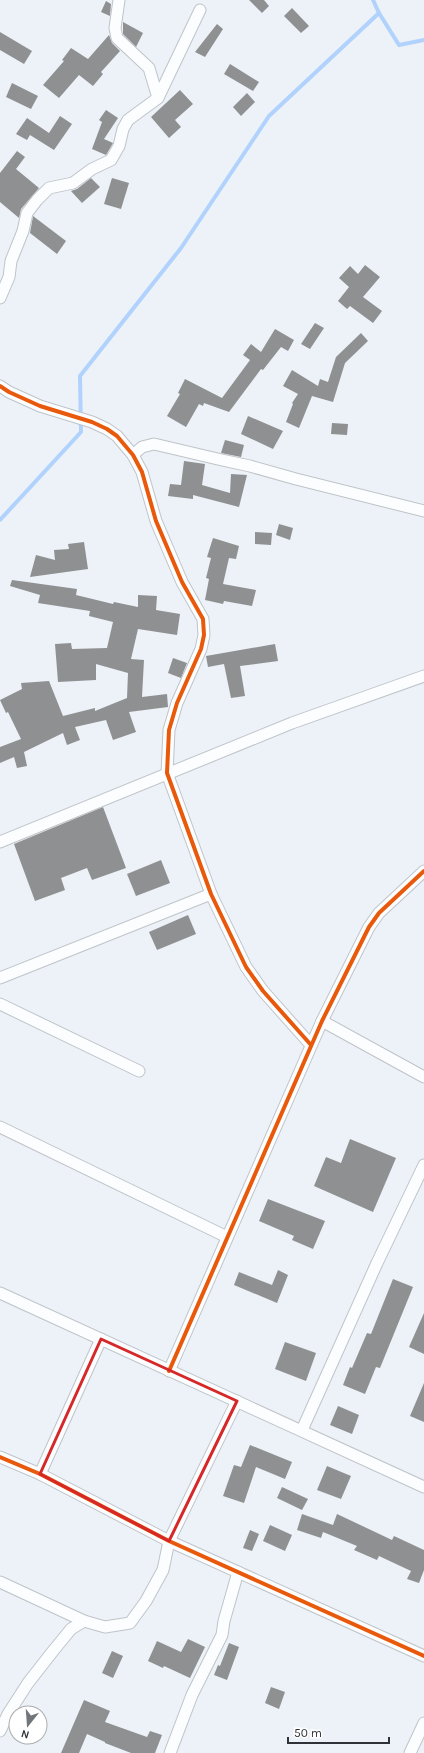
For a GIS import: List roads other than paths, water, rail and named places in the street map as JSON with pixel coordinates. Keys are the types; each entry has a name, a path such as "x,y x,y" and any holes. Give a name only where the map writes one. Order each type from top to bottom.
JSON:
{"street":[{"path":"119,0 115,28 117,38 149,68 158,98"},
{"path":"0,298 9,277 11,261 23,230 27,213 49,188 72,183 92,169 111,160 119,146 123,129 128,120 158,98 200,10"},
{"path":"0,386 9,392 40,406 92,422 107,429 117,436 133,455 142,472 156,521 182,582 203,619 204,635 201,649 177,703 169,730 166,773 211,894 246,967 263,991 311,1045"},
{"path":"133,455 142,447 154,444 250,466 424,511"},
{"path":"0,842 166,773 292,723 424,676"},
{"path":"169,1371 311,1045 369,927 379,913 424,870"},
{"path":"0,978 211,894"},
{"path":"0,1004 139,1071"},
{"path":"322,1021 424,1077"},
{"path":"0,1127 228,1237"},
{"path":"302,1430 377,1263 424,1165"},
{"path":"0,1293 424,1487"},
{"path":"40,1474 100,1339"},
{"path":"0,1582 84,1621 105,1627 130,1623 146,1601 163,1570 169,1541 237,1401"},
{"path":"0,1457 40,1474 169,1541 424,1656"},
{"path":"170,1753 192,1695 222,1635 224,1621 238,1572"},
{"path":"0,1732 8,1714 52,1650 71,1629 84,1621"},
{"path":"410,1753 424,1723"}],"waterway":[{"path":"373,0 379,13 399,45 424,40"},
{"path":"0,520 81,432 80,376 181,248 269,116 379,13"}]}
